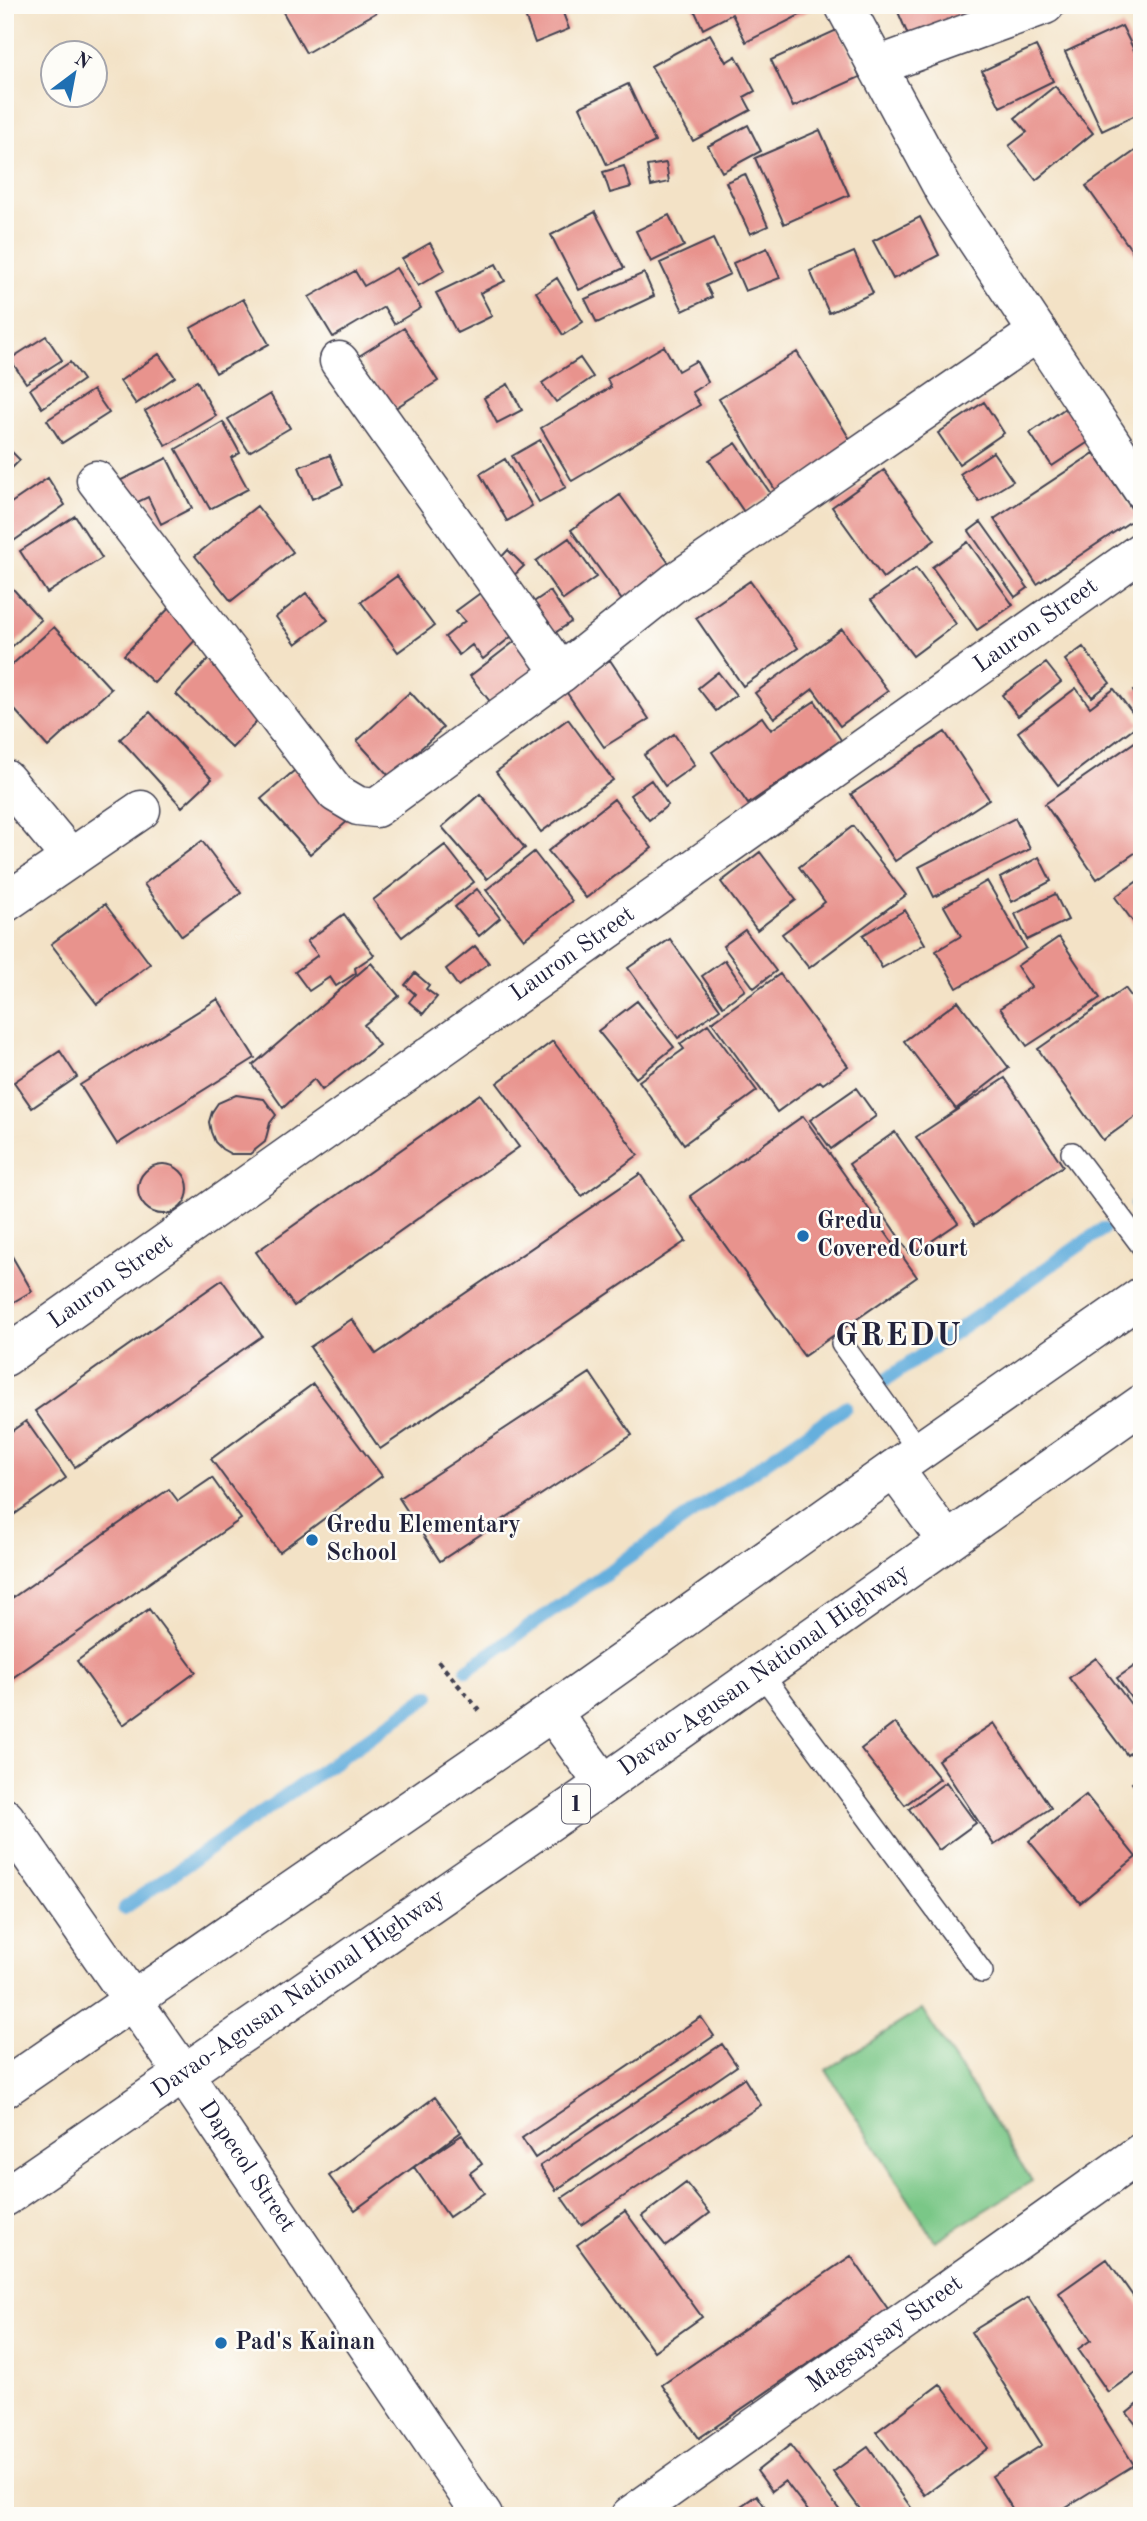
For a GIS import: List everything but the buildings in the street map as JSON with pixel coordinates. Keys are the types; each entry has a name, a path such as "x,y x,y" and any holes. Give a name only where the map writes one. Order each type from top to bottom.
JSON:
{"main road":[{"path":"844,5 946,194 1142,489"},
{"path":"877,66 1045,5"},
{"path":"96,481 336,793 358,806 376,808 561,673 674,583 1038,332"},
{"path":"339,361 561,673"},
{"name":"Lauron Street","path":"5,1357 1142,551"},
{"path":"5,779 71,858"},
{"path":"5,903 141,810"},
{"path":"5,2088 552,1712 1142,1296"},
{"name":"Davao-Agusan National Highway","path":"5,2197 604,1784 1142,1404"},
{"path":"907,1460 946,1540"},
{"path":"552,1712 604,1784"},
{"name":"Dapecol Street","path":"5,1818 183,2073 483,2516"},
{"name":"Magsaysay Street","path":"630,2516 1142,2152"}],"lane":[{"path":"1072,1153 1142,1246"},
{"path":"842,1344 907,1460"},
{"path":"761,1673 982,1972"}],"path":[{"path":"438,1661 506,1743"}],"green space":[{"path":"922,2009 1032,2181 935,2241 826,2070"}],"waterway":[{"path":"1136,1205 1142,1201"},
{"path":"886,1380 1103,1229"},
{"path":"467,1670 845,1407"},
{"path":"124,1908 429,1696"}],"place":[{"name":"Gredu Covered Court","path":"803,1236"},
{"name":"Gredu Elementary School","path":"312,1540"},
{"name":"Pad's Kainan","path":"221,2343"}],"district":[{"name":"GREDU","path":"899,1337"}]}
